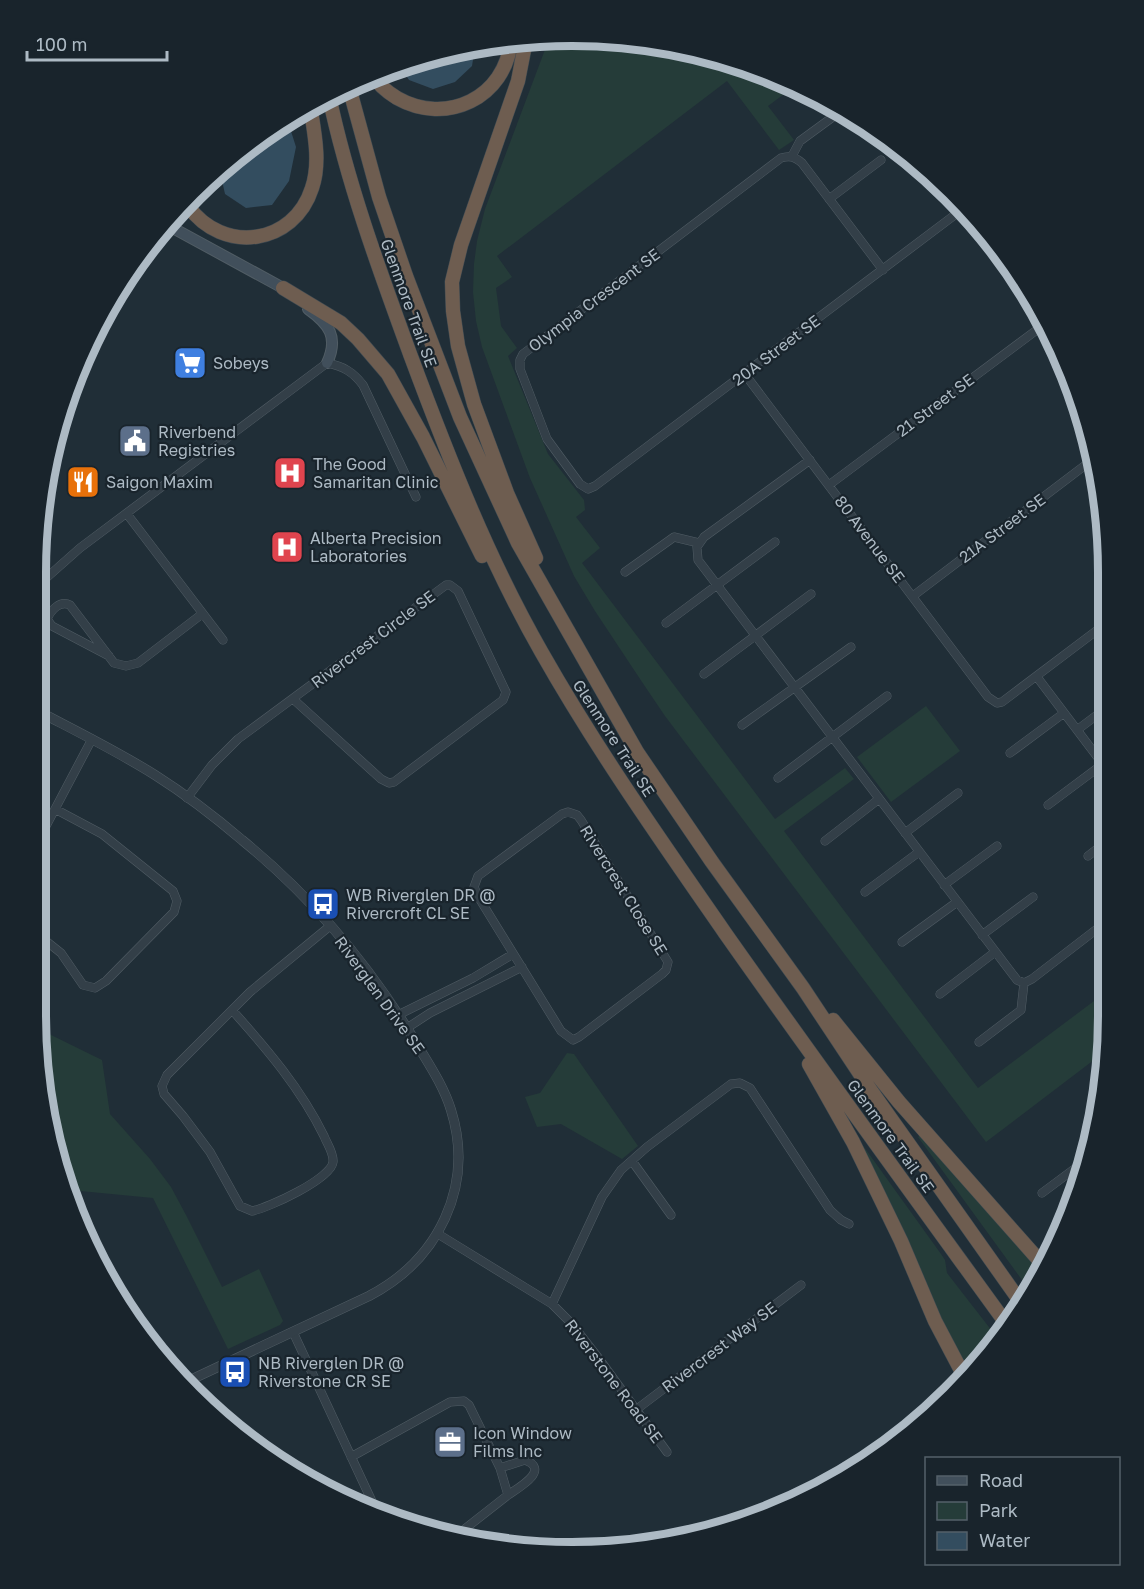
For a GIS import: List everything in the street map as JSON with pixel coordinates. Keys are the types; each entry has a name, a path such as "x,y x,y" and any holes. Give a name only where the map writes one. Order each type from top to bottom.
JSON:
{"highway":[{"path":"524,49 518,81 461,244 452,282 453,311 458,346 474,404 507,493 571,637"},
{"path":"380,83 392,95 406,103 428,109 453,109 478,98 499,78 510,50"},
{"name":"Glenmore Trail SE","path":"351,96 394,242 456,406 518,543 637,752 1017,1297"},
{"name":"Glenmore Trail SE","path":"331,106 357,206 424,391 488,547 540,651 598,745 688,879 1002,1318"},
{"path":"192,210 207,225 221,233 237,237 263,236 279,230 290,222 306,203 315,179 315,148 311,116"},
{"path":"283,288 341,323 364,345 388,374 423,437 498,587 540,651"},
{"path":"803,988 827,1012 899,1102 1038,1259"},
{"path":"778,1007 854,1142 902,1241 935,1321 961,1370"}],"main road":[{"path":"175,229 283,288 327,326 334,341 327,363"}],"street":[{"name":"Olympia Crescent SE","path":"588,489 580,484 547,439 520,369 520,357 781,158 792,156 800,141 834,116"},
{"path":"792,156 802,164 830,199 882,270"},
{"path":"830,199 881,160"},
{"name":"20A Street SE","path":"588,489 956,214"},
{"name":"21 Street SE","path":"829,485 1038,329"},
{"path":"46,578 126,514 327,363 344,367 363,385 416,497"},
{"name":"80 Avenue SE","path":"744,373 988,697 997,703 1002,702 1036,677"},
{"path":"810,460 704,537 696,551 698,560 1017,980 1023,982 1032,979 1098,928"},
{"name":"21A Street SE","path":"913,596 1086,465"},
{"path":"126,514 223,640"},
{"path":"625,572 674,537 699,543"},
{"path":"666,623 776,542"},
{"name":"Rivercrest Circle SE","path":"187,798 222,754 238,739 439,588 450,585 458,591 506,692 503,700 389,783 381,779 293,699"},
{"path":"704,674 811,594"},
{"path":"109,656 52,626 47,619 49,615 59,604 67,603 109,656 119,665 132,666 202,614"},
{"path":"1098,630 1036,677 1098,758"},
{"path":"742,725 851,647"},
{"path":"778,778 887,696"},
{"path":"1010,753 1064,713"},
{"path":"1077,730 1098,714"},
{"name":"Riverglen Drive SE","path":"46,715 156,776 262,856 330,926 398,1015 447,1098 456,1130 458,1149 453,1194 438,1234 410,1269 369,1296 192,1380"},
{"path":"46,826 92,739"},
{"path":"1048,805 1098,770"},
{"path":"905,833 958,793"},
{"path":"825,841 879,799"},
{"path":"46,941 61,953 83,985 95,988 106,981 174,912 177,906 173,891 119,846 102,834 55,809"},
{"name":"Rivercrest Close SE","path":"572,812 581,820 667,958 668,967 662,974 573,1040 561,1031 513,954 478,898 474,886 475,881 478,876 562,814 572,812"},
{"path":"944,885 997,846"},
{"path":"1088,856 1098,848"},
{"path":"865,891 919,852"},
{"path":"982,935 1033,897"},
{"path":"902,942 957,902"},
{"path":"232,1010 269,1053 305,1101 333,1158 329,1170 315,1181 252,1211 244,1209 237,1201 210,1152 167,1098 162,1086 167,1075 232,1010 275,969 330,926"},
{"path":"940,994 995,952"},
{"path":"398,1015 473,978 513,954"},
{"path":"406,1028 430,1013 522,967"},
{"path":"980,1042 1021,1010 1023,982"},
{"path":"552,1304 602,1197 621,1170 647,1147 727,1086 740,1083 750,1088 830,1210 849,1224"},
{"path":"632,1161 671,1215"},
{"path":"1042,1193 1075,1168"},
{"name":"Riverstone Road SE","path":"438,1234 552,1304 572,1324 667,1452"},
{"name":"Rivercrest Way SE","path":"637,1409 801,1285"},
{"path":"293,1332 373,1503"},
{"path":"351,1457 450,1402 464,1401 469,1405 500,1468 508,1495"},
{"path":"463,1531 530,1479 535,1470 530,1462 525,1460 500,1468"}],"green space":[{"path":"546,48 606,48 675,57 741,74 786,93 768,106 794,140 779,150 727,81 497,256 512,277 496,288 501,326 517,348 508,356 548,454 584,500 585,510 576,517 600,548 582,563 775,819 845,768 854,779 784,831 978,1088 1098,998 1095,1059 986,1142 665,716 574,576 530,478 482,347 473,292 477,241 485,209"},
{"path":"926,706 960,751 891,802 857,757"},
{"path":"47,1033 102,1060 110,1114 150,1159 171,1187 222,1287 259,1269 283,1321 280,1325 228,1349 153,1198 76,1191 57,1120 51,1086"},
{"path":"567,1053 574,1054 638,1146 622,1159 561,1124 537,1127 525,1097 540,1093"},
{"path":"922,1134 1035,1264 1025,1284 918,1137"},
{"path":"859,1140 945,1260 947,1273 993,1332 963,1367 951,1347"}],"water":[{"path":"474,56 472,66 455,82 433,89 409,80 405,73"},
{"path":"290,129 296,147 289,181 272,205 246,208 225,194 222,181 252,155"}],"place":[{"name":"Sobeys","path":"190,363"},
{"name":"Riverbend Registries","path":"135,441"},
{"name":"The Good Samaritan Clinic","path":"290,473"},
{"name":"Saigon Maxim","path":"83,482"},
{"name":"Alberta Precision Laboratories","path":"287,547"},
{"name":"WB Riverglen DR @ Rivercroft CL SE","path":"323,904"},
{"name":"NB Riverglen DR @ Riverstone CR SE","path":"235,1372"},
{"name":"Icon Window Films Inc","path":"450,1442"}]}
